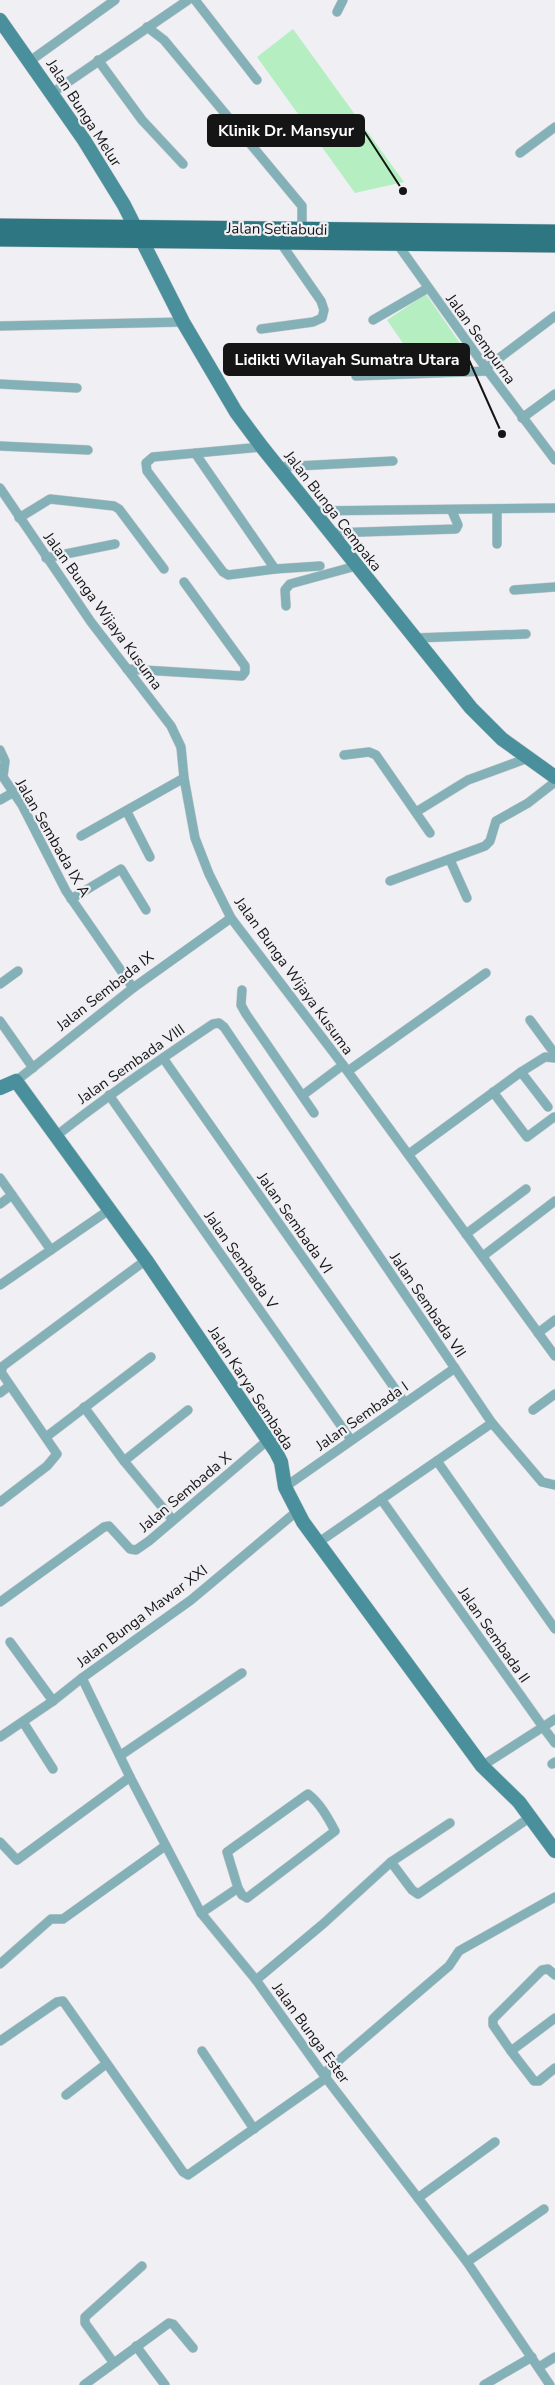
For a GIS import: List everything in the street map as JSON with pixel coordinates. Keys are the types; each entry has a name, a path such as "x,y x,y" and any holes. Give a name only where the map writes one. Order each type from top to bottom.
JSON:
{"main road":[{"name":"Jalan Setiabudi","path":"0,226 280,242 555,232"},
{"name":"Jalan Setiabudi","path":"0,239 302,229 393,237 555,245"}],"street":[{"path":"30,61 116,0"},
{"path":"52,93 188,0"},
{"path":"195,0 257,80"},
{"path":"336,12 343,0"},
{"name":"Jalan Bunga Melur","path":"0,20 84,140 139,234"},
{"path":"147,27 164,40 302,206 302,229"},
{"path":"98,60 142,120 183,164"},
{"path":"520,153 555,127"},
{"name":"Jalan Bunga Cempaka","path":"139,234 183,322 236,412 262,447 356,566 483,721 502,739 555,777"},
{"name":"Jalan Sempurna","path":"393,237 487,370 555,460"},
{"path":"261,329 313,322 322,318 324,310 321,301 280,242"},
{"path":"374,320 428,288"},
{"path":"356,376 487,370 555,316"},
{"path":"0,326 183,322"},
{"path":"0,384 77,388"},
{"path":"522,418 555,394"},
{"path":"0,446 88,450"},
{"path":"262,447 153,457 149,459 145,467 225,575 320,566"},
{"path":"195,452 275,569"},
{"path":"278,467 393,461"},
{"name":"Jalan Bunga Wijaya Kusuma","path":"0,488 3,497 20,518 46,558 171,726 181,746 184,778 196,838 209,874 230,918 409,1154 555,1356"},
{"path":"20,518 50,499 114,506 119,509 164,569"},
{"path":"312,511 389,509 452,511 555,508"},
{"path":"497,544 498,509"},
{"path":"330,533 456,529 458,526 452,511"},
{"path":"46,558 115,544"},
{"path":"286,606 286,586 356,566"},
{"path":"127,669 242,676 245,672 245,666 184,582"},
{"path":"514,590 555,587"},
{"path":"415,638 526,634"},
{"name":"Jalan Sembada IX A","path":"0,750 5,761 5,780 14,792 71,899 133,988"},
{"path":"344,755 368,752 376,754 430,834"},
{"path":"416,812 468,780 528,758"},
{"path":"81,836 127,812 184,778"},
{"path":"390,881 450,860 488,844 496,821 528,803 555,782"},
{"path":"0,800 14,792"},
{"path":"127,812 150,857"},
{"path":"450,860 467,898"},
{"path":"71,899 122,869 146,910"},
{"name":"Jalan Sembada IX","path":"0,1088 16,1081 133,988 230,918"},
{"path":"0,984 18,971"},
{"path":"303,1095 486,973"},
{"path":"242,990 242,1005 246,1014 314,1113"},
{"path":"409,1154 521,1072 545,1057 555,1056 530,1020"},
{"path":"0,1021 33,1068"},
{"name":"Jalan Sembada VIII","path":"56,1136 109,1095 213,1024 219,1023 224,1027"},
{"name":"Jalan Sembada VII","path":"224,1027 492,1422 542,1482 555,1485"},
{"name":"Jalan Sembada VI","path":"163,1058 404,1403"},
{"path":"521,1072 548,1108"},
{"name":"Jalan Karya Sembada","path":"16,1081 146,1260 268,1440 281,1462 285,1487 296,1512 482,1766 519,1802 529,1818 553,1845"},
{"path":"494,1092 527,1137 554,1117"},
{"name":"Jalan Sembada V","path":"109,1095 351,1440"},
{"path":"0,1178 51,1250"},
{"path":"466,1234 526,1189"},
{"path":"0,1204 12,1195"},
{"path":"483,1256 555,1201"},
{"path":"0,1285 109,1210"},
{"path":"0,1502 55,1459 56,1452 1,1372 8,1361 89,1304 146,1260"},
{"path":"538,1333 555,1320"},
{"path":"46,1437 151,1357"},
{"name":"Jalan Sembada I","path":"285,1487 455,1368"},
{"path":"0,1393 9,1386"},
{"path":"533,1410 555,1394"},
{"path":"84,1407 124,1461 172,1519"},
{"path":"124,1461 188,1410"},
{"path":"319,1542 492,1422"},
{"name":"Jalan Sembada X","path":"0,1602 104,1527 109,1526 113,1528 132,1550 149,1541 172,1519 268,1440"},
{"path":"437,1461 555,1629"},
{"name":"Jalan Sembada II","path":"381,1499 555,1743"},
{"name":"Jalan Bunga Mawar XXI","path":"0,1737 53,1701 191,1600 296,1512"},
{"path":"10,1642 53,1701"},
{"path":"120,1755 242,1673"},
{"name":"Jalan Bunga Ester","path":"82,1678 165,1846 201,1912 224,1938 256,1980 326,2078 467,2262 550,2385"},
{"path":"482,1766 555,1719"},
{"path":"23,1722 53,1769"},
{"path":"0,1842 17,1860 130,1777"},
{"path":"308,1794 311,1796 322,1808 335,1830 247,1898 242,1895 238,1888 227,1852 305,1796 308,1794"},
{"path":"391,1862 412,1890 418,1894 529,1818"},
{"path":"256,1980 324,1924 391,1862 450,1823"},
{"path":"0,1964 51,1919 63,1919 165,1846"},
{"path":"201,1912 238,1888"},
{"path":"0,2041 62,2000 68,2005 106,2064 186,2175 190,2174 326,2078 327,2071 331,2067 449,1966 459,1950 555,1897"},
{"path":"555,1975 548,1969 542,1970 493,2019 493,2025 534,2081 539,2081 555,2068"},
{"path":"511,2051 555,2018"},
{"path":"202,2051 254,2129"},
{"path":"66,2095 106,2064"},
{"path":"418,2198 495,2142"},
{"path":"467,2262 544,2209"},
{"path":"113,2362 85,2323 85,2317 142,2266"},
{"path":"86,2384 113,2362 171,2323 193,2348"},
{"path":"136,2346 165,2385"},
{"path":"539,2367 555,2357"},
{"path":"484,2385 532,2358"}],"green space":[{"path":"293,29 404,182 355,193 257,57"},
{"path":"426,294 464,349 409,352 387,320"}],"place":[{"name":"Klinik Dr. Mansyur","path":"403,191"},
{"name":"Lidikti Wilayah Sumatra Utara","path":"502,434"}]}
